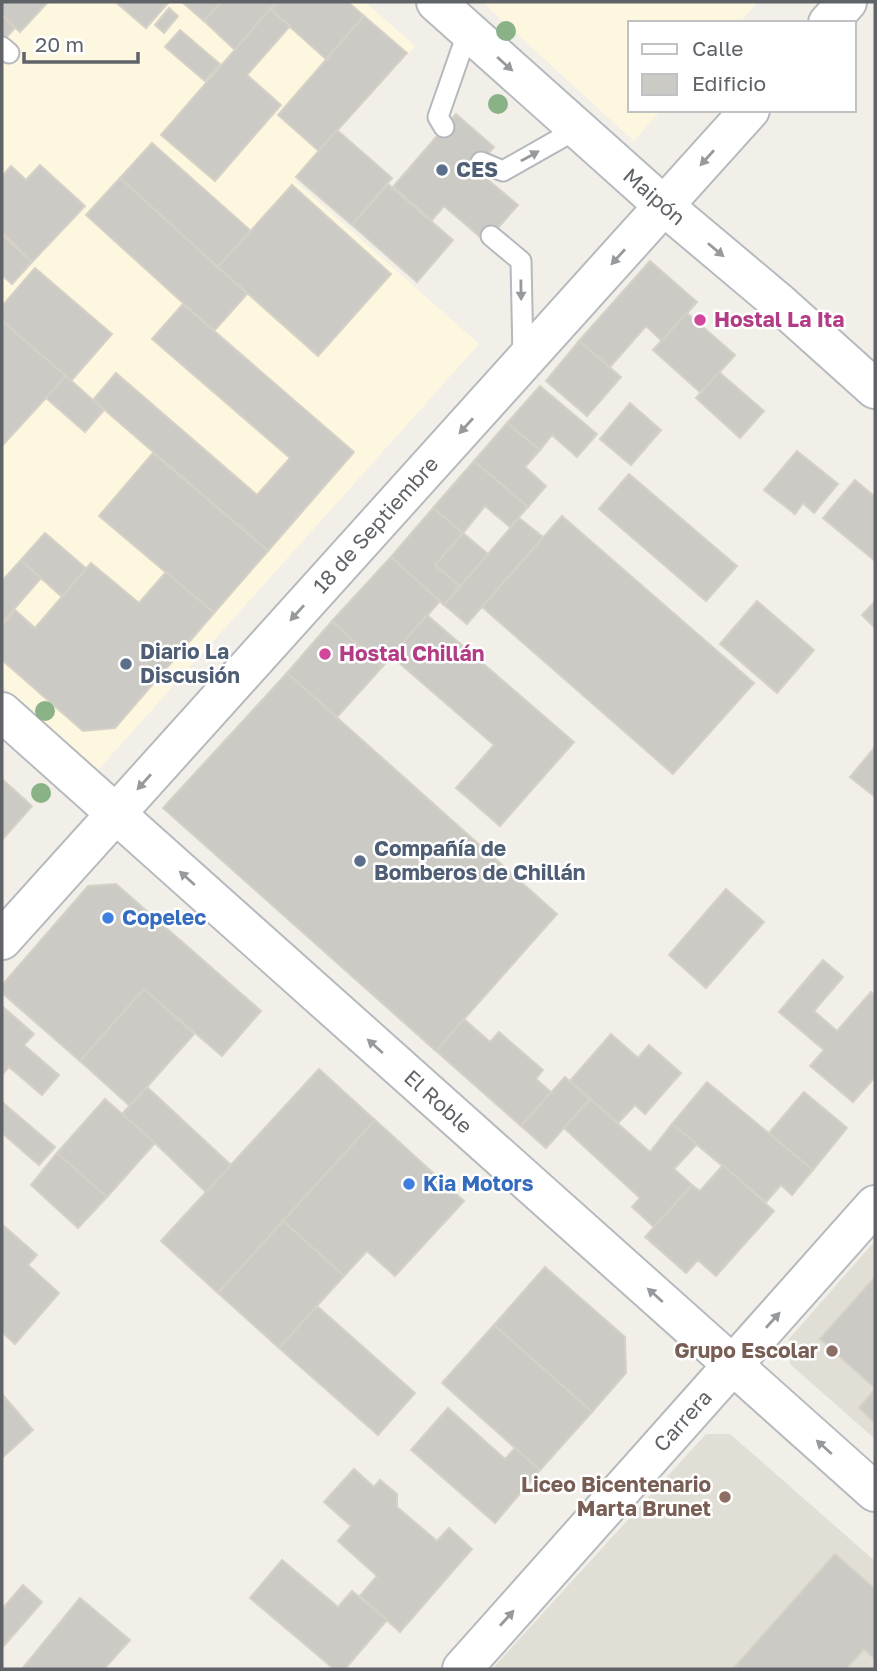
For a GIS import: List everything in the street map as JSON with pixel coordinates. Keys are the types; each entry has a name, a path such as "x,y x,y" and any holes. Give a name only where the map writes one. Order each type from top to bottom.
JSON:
{"street":[{"name":"Maipón","path":"436,2 664,206 777,301 875,389"},
{"path":"830,21 847,2"},
{"name":"18 de Septiembre","path":"2,940 748,112"},
{"name":"El Roble","path":"2,712 875,1492"},
{"name":"Carrera","path":"462,1669 875,1205"}],"lane":[{"path":"444,128 438,117 468,31"},
{"path":"481,162 503,171 577,129"},
{"path":"491,236 521,261 523,363"}],"shaded area":[{"path":"2,2 365,2 415,46 295,181 479,344 98,770 2,685"},
{"path":"482,2 758,2 741,21 628,21 628,112 659,112 634,141"},
{"name":"Grupo Escolar","path":"875,1241 875,1439 790,1364 789,1339"},
{"name":"Liceo Bicentenario Marta Brunet","path":"706,1434 730,1434 875,1561 875,1669 492,1669"}],"building":[{"path":"2,2 48,2 20,32 2,15"},
{"path":"169,2 146,28 118,4"},
{"path":"182,2 222,2 204,21"},
{"path":"222,2 277,2 235,50 204,21"},
{"path":"277,2 348,2 364,16 326,59 270,9"},
{"path":"169,8 178,16 164,33 155,25"},
{"path":"270,9 290,26 247,75 281,105 215,181 161,135"},
{"path":"2,15 15,28 2,42"},
{"path":"364,16 407,53 319,151 278,115"},
{"path":"180,30 220,64 205,81 165,47"},
{"path":"456,114 494,147 475,169 518,205 486,242 444,206 432,220 393,187"},
{"path":"337,130 392,178 352,225 296,177"},
{"path":"152,143 251,231 218,267 120,178"},
{"path":"40,165 85,206 32,262 2,232 2,176 11,166 26,180"},
{"path":"120,178 247,294 214,331 86,215"},
{"path":"388,184 453,240 417,282 352,225"},
{"path":"292,185 391,274 318,356 218,267"},
{"path":"2,235 32,262 12,284 2,275"},
{"path":"650,261 697,302 662,341 646,326 610,367 579,341"},
{"path":"35,268 112,334 71,381 2,321 2,306"},
{"path":"183,304 354,452 268,551 93,400 116,373 257,495 290,458 152,339"},
{"path":"687,313 735,355 701,393 653,350"},
{"path":"2,321 66,376 2,446"},
{"path":"579,341 621,377 587,416 546,381"},
{"path":"719,372 764,411 740,438 696,398"},
{"path":"66,376 104,410 85,432 46,398"},
{"path":"540,386 597,434 577,457 552,435 540,450 507,423"},
{"path":"630,403 661,430 631,465 600,439"},
{"path":"507,423 540,450 525,467 546,486 528,507 474,461"},
{"path":"797,451 838,484 814,513 803,503 795,514 764,490"},
{"path":"153,453 268,551 214,613 99,516"},
{"path":"474,461 528,507 510,527 485,506 463,533 433,508"},
{"path":"629,474 737,566 706,601 599,509"},
{"path":"855,480 875,497 875,561 823,518"},
{"path":"433,508 463,533 435,565 460,586 444,605 391,557"},
{"path":"562,516 754,683 673,774 482,607"},
{"path":"519,518 543,537 467,624 444,605"},
{"path":"45,533 87,569 62,597 21,560"},
{"path":"463,533 488,554 460,586 435,565"},
{"path":"391,557 440,601 382,667 332,621"},
{"path":"21,560 41,578 2,623 2,581"},
{"path":"91,563 139,603 166,572 214,613 115,728 83,731 2,660 2,625 15,610 35,628"},
{"path":"757,601 814,650 777,693 720,644"},
{"path":"875,601 875,628 862,615"},
{"path":"427,615 574,742 500,826 456,788 494,745 391,656"},
{"path":"332,621 382,667 337,717 287,673"},
{"name":"Compañía de Bomberos de Chillán","path":"287,673 557,914 436,1051 163,808"},
{"path":"875,747 875,797 850,777"},
{"path":"2,779 32,806 2,840"},
{"path":"116,884 261,1011 222,1056 144,989 80,1061 2,993 2,985 88,886"},
{"path":"726,889 764,922 706,988 669,955"},
{"path":"823,960 843,977 814,1011 837,1031 871,992 875,996 875,1077 853,1102 810,1066 824,1050 779,1012"},
{"path":"144,989 194,1034 130,1106 80,1061"},
{"path":"2,1006 34,1034 24,1045 59,1075 42,1095 9,1067 2,1075"},
{"path":"464,1019 490,1042 499,1032 543,1070 536,1079 551,1092 521,1126 436,1051"},
{"path":"611,1034 638,1058 649,1045 681,1073 645,1114 635,1105 618,1123 570,1081"},
{"path":"319,1069 375,1120 218,1293 161,1241"},
{"path":"565,1077 590,1099 546,1148 521,1126"},
{"path":"707,1082 813,1170 792,1195 781,1185 766,1202 672,1124"},
{"path":"147,1087 231,1165 206,1192 122,1114"},
{"path":"804,1092 847,1128 813,1170 769,1133"},
{"path":"105,1099 155,1143 107,1197 57,1153"},
{"path":"590,1099 650,1152 672,1124 697,1144 674,1169 692,1185 654,1227 632,1207 640,1198 564,1128"},
{"path":"2,1102 55,1147 39,1165 2,1133"},
{"path":"375,1120 464,1201 395,1276 367,1251 344,1276 283,1221"},
{"path":"57,1153 107,1197 78,1228 31,1185"},
{"path":"723,1165 774,1211 716,1276 698,1260 686,1273 645,1237 692,1185 700,1191"},
{"path":"283,1221 344,1276 279,1348 218,1293"},
{"path":"4,1226 37,1255 28,1265 59,1293 15,1344 2,1332"},
{"path":"545,1267 625,1337 626,1373 592,1412 494,1325"},
{"path":"875,1277 875,1388 820,1339"},
{"path":"317,1306 415,1393 378,1435 279,1348"},
{"path":"494,1325 592,1412 540,1470 442,1383"},
{"path":"875,1389 875,1423 859,1408"},
{"path":"2,1394 33,1430 2,1458"},
{"path":"448,1408 505,1459 515,1448 540,1470 495,1523 411,1450"},
{"path":"354,1469 374,1487 380,1480 397,1494 397,1507 437,1541 449,1528 472,1549 400,1632 360,1596 377,1576 338,1541 351,1526 324,1502"},
{"path":"835,1554 875,1589 875,1659 864,1649 846,1669 733,1669"},
{"path":"282,1560 338,1607 352,1591 387,1620 345,1669 334,1669 250,1598"},
{"path":"23,1585 42,1602 2,1648 2,1604 4,1607"},
{"path":"80,1598 130,1640 104,1669 22,1669"}],"place":[{"name":"CES","path":"442,170"},
{"name":"Hostal La Ita","path":"700,320"},
{"name":"Hostal Chillán","path":"325,654"},
{"name":"Diario La Discusión","path":"126,664"},
{"name":"Compañía de Bomberos de Chillán","path":"360,861"},
{"name":"Copelec","path":"108,918"},
{"name":"Kia Motors","path":"409,1184"},
{"name":"Grupo Escolar","path":"832,1351"},
{"name":"Liceo Bicentenario Marta Brunet","path":"725,1497"}]}
